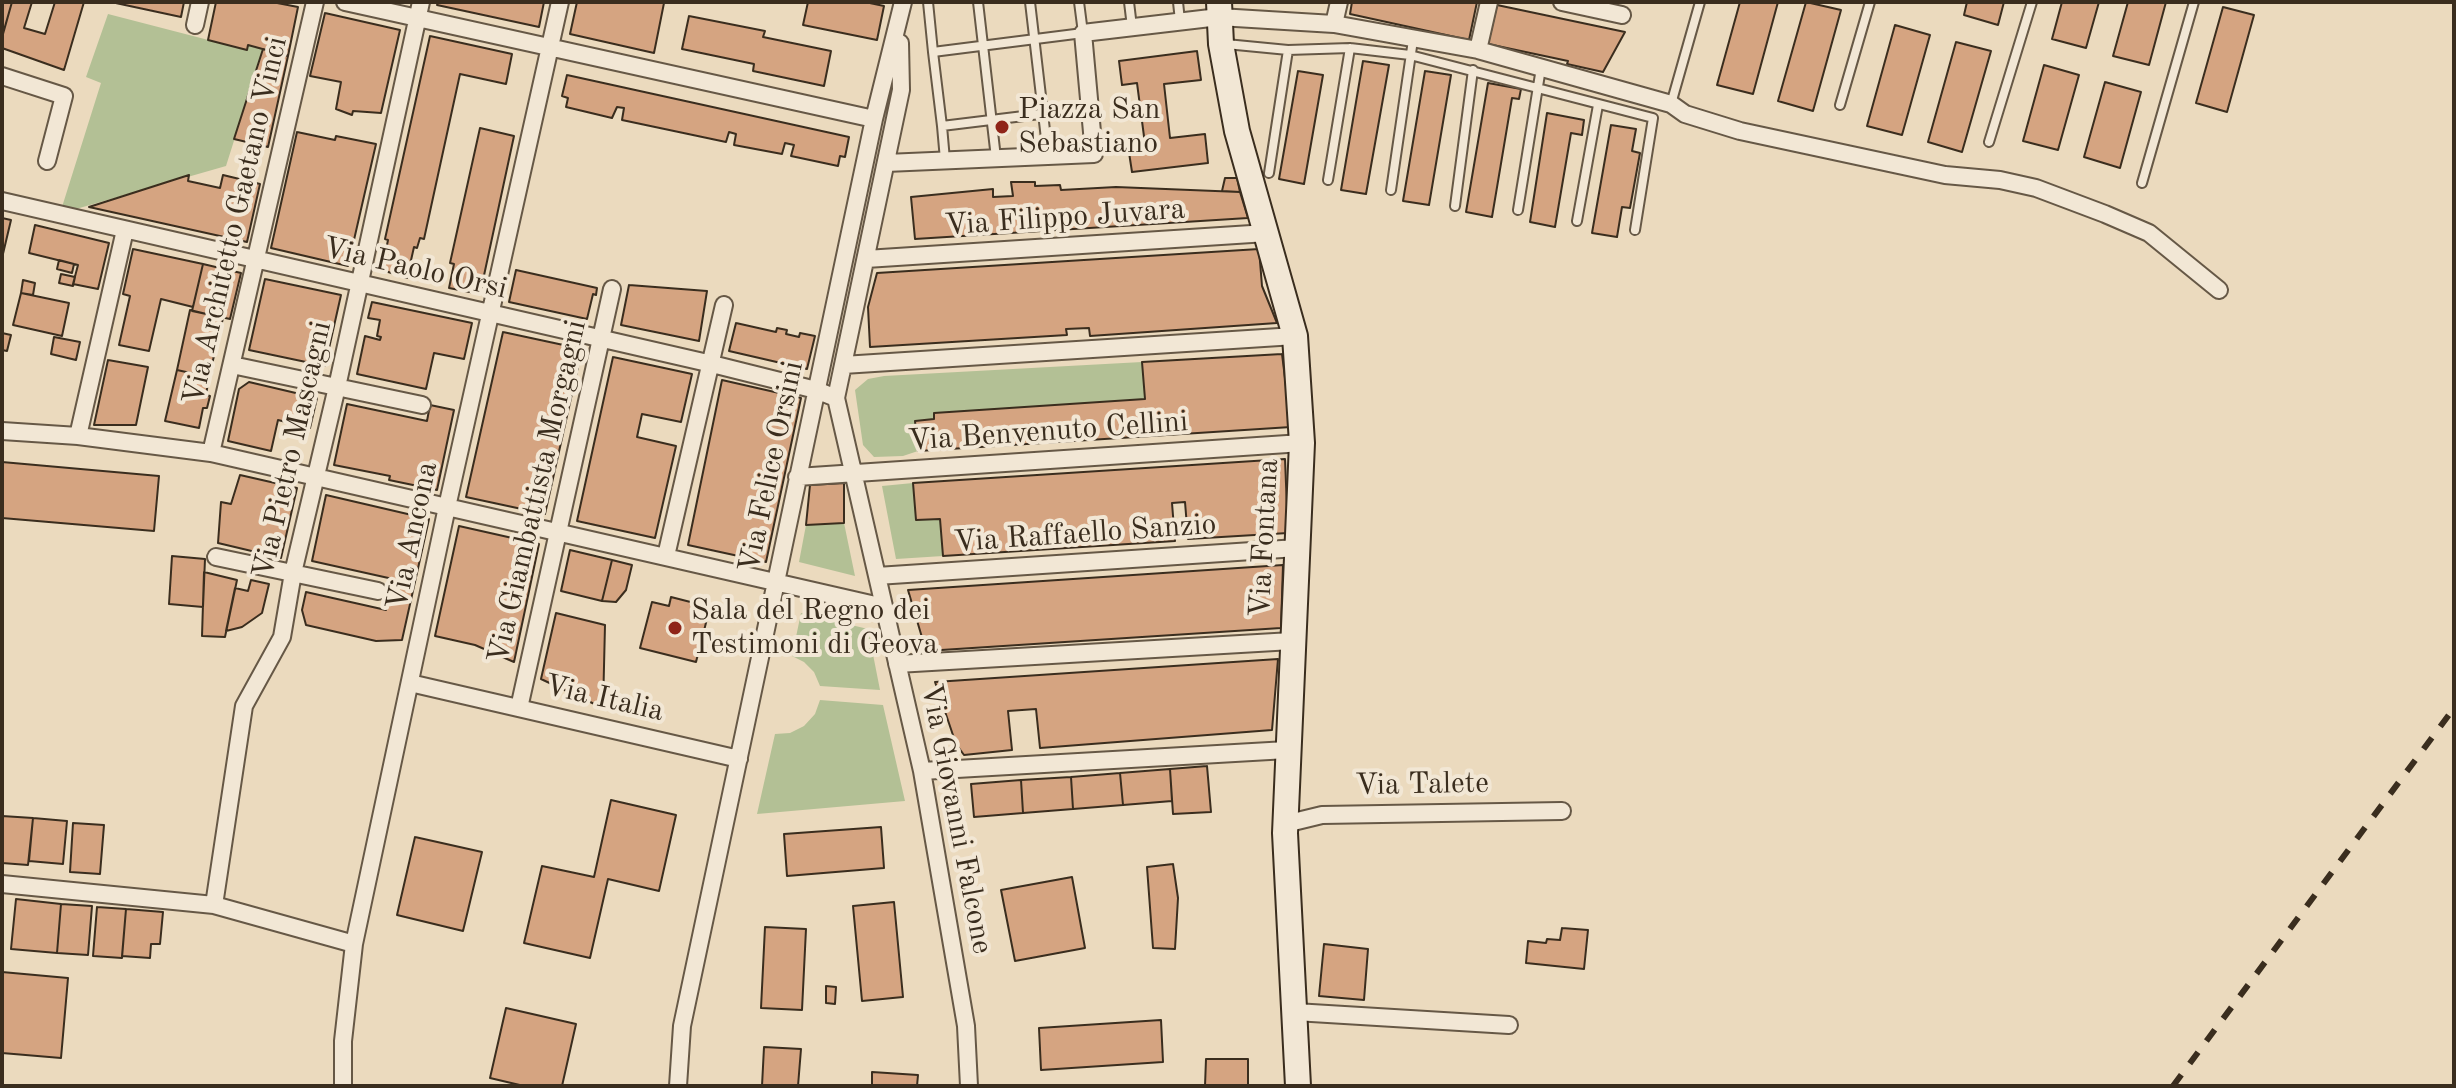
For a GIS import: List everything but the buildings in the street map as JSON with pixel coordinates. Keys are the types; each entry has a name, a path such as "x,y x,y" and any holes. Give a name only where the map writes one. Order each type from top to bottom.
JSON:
{"street":[{"path":"195,25 200,2"},
{"name":"Via Architetto Gaetano Vinci","path":"211,453 315,2"},
{"path":"345,2 419,10 550,47 874,119"},
{"name":"Via Ancona","path":"343,1086 343,1041 354,944 447,507 560,2"},
{"name":"Via Felice Orsini","path":"678,1086 682,1026 874,119 903,2"},
{"path":"1334,24 1339,2"},
{"path":"1478,50 1489,2"},
{"path":"1562,2 1622,15"},
{"name":"Via Pietro Mascagni","path":"214,905 244,706 282,637 293,573 419,10"},
{"path":"886,163 1094,154 1083,33 1180,22 1219,10 1334,24 1411,48 1478,50 1671,104 1685,114 1740,131 1945,175 2000,180 2036,188 2149,233 2219,290"},
{"name":"Via Fontana","path":"1219,10 1221,44 1237,131 1295,336 1302,443 1285,824 1298,1086"},
{"path":"816,390 836,398 901,90 900,21"},
{"path":"2,76 64,96 47,161"},
{"name":"Via Paolo Orsi","path":"9,204 816,390"},
{"path":"78,436 125,230"},
{"name":"Via Filippo Juvara","path":"866,259 1267,233"},
{"name":"Via Giambattista Morgagni","path":"519,708 612,289"},
{"path":"666,556 724,305"},
{"path":"843,365 1295,336"},
{"path":"232,365 422,405"},
{"name":"Via Giovanni Falcone","path":"836,398 922,771 966,1026 969,1086"},
{"path":"2,431 78,436 211,453 884,607"},
{"name":"Via Benvenuto Cellini","path":"797,477 1302,443"},
{"name":"Via Raffaello Sanzio","path":"877,576 1297,548"},
{"path":"216,557 378,591"},
{"path":"897,664 1292,641"},
{"name":"Via Italia","path":"410,683 739,759"},
{"path":"922,771 1287,750"},
{"name":"Via Talete","path":"1285,824 1322,815 1562,811"},
{"path":"2,884 214,905 354,944"},
{"path":"1295,1012 1509,1025"}],"lane":[{"path":"928,2 945,160"},
{"path":"978,2 996,158"},
{"path":"1030,2 1048,156"},
{"path":"933,52 1083,33 1079,2"},
{"path":"1129,2 1132,27"},
{"path":"1178,2 1180,22"},
{"path":"1671,104 1700,2"},
{"path":"1840,105 1870,2"},
{"path":"1989,142 2032,2"},
{"path":"2142,183 2194,2"},
{"path":"1221,44 1288,50 1411,48 1473,70 1653,118 1635,230"},
{"path":"1328,180 1350,48"},
{"path":"1391,190 1411,48"},
{"path":"1269,173 1288,50"},
{"path":"1518,210 1541,68"},
{"path":"1455,206 1473,70"},
{"path":"1577,221 1598,105"},
{"path":"942,126 1090,108"}],"green space":[{"path":"108,14 247,50 248,45 263,49 226,166 69,211 62,207 101,83 86,77"},
{"path":"1142,362 1145,399 934,413 934,419 915,421 918,451 903,456 874,457 863,445 855,390 868,379"},
{"path":"913,483 916,520 940,519 943,556 896,559 882,486"},
{"path":"844,523 855,576 799,562 806,525"},
{"path":"801,613 868,629 880,690 820,686 814,672 792,656"},
{"path":"820,700 883,705 905,801 757,814 775,734 790,733 804,726 815,714"}],"railway":[{"path":"2173,1086 2454,708"}],"place":[{"name":"Piazza San Sebastiano","path":"1002,127"},
{"name":"Sala del Regno dei Testimoni di Geova","path":"675,628"}]}
